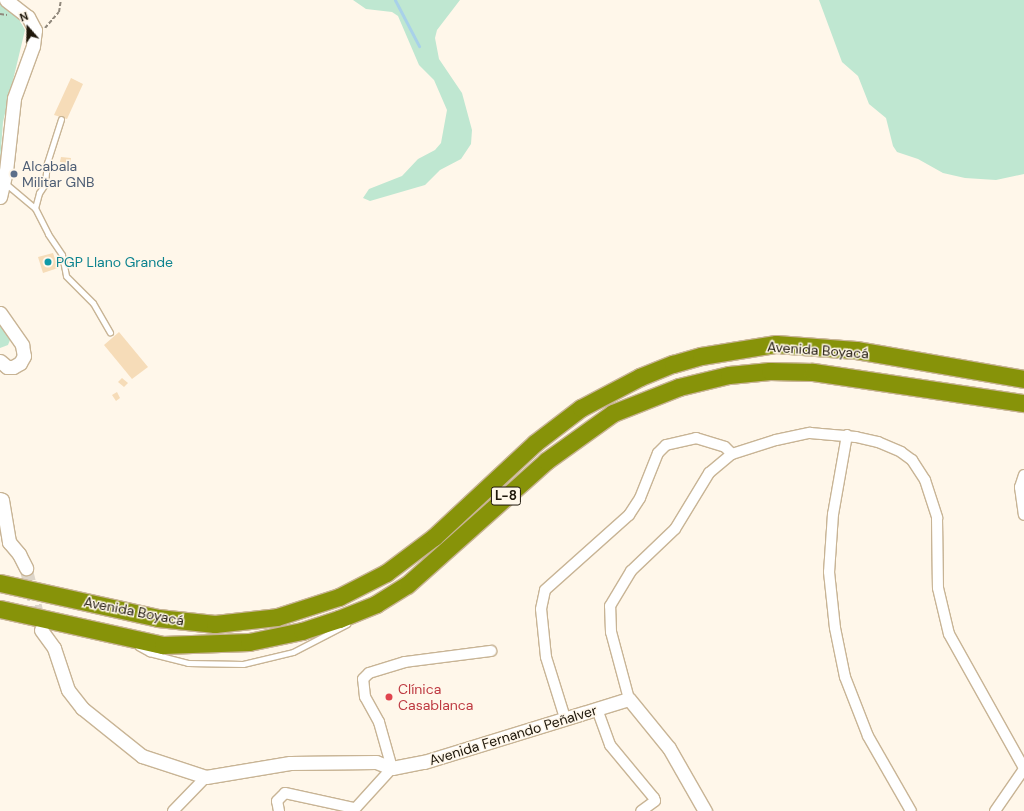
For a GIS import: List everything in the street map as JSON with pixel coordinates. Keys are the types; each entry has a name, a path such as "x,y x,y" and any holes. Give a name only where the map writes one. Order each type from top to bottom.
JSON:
{"highway":[{"name":"Avenida Boyacá","path":"0,583 158,618 215,624 277,617 326,602 386,573 434,537 535,443 581,408 640,377 673,364 701,356 776,344 856,350 1024,378"},
{"name":"Avenida Boyacá","path":"0,609 163,645 202,646 249,642 302,631 376,604 406,585 546,461 613,413 679,387 729,375 770,371 813,372 1024,403"}],"main road":[{"path":"0,197 14,98 33,46 35,30 28,17 6,0"},
{"path":"0,313 22,345 24,356 20,363 13,367 7,367 0,361"},
{"path":"0,499 2,500 8,542 19,554 26,568"},
{"path":"41,630 54,648 68,690 82,708 142,756 206,777"},
{"path":"629,699 669,748 705,811"},
{"name":"Avenida Fernando Peñalver","path":"206,777 290,763 376,762 392,768 465,752 565,718 629,699"}],"street":[{"path":"629,699 610,632 610,606 631,570 675,529 709,473 732,454 810,433 847,435 878,442 901,452 912,460 925,480 937,518 938,588 949,634 1024,769 995,811"},
{"path":"847,435 832,514 829,572 835,628 845,677 862,722 911,811"},
{"path":"565,718 546,657 541,609 545,590 629,515 640,498 658,453 666,445 696,438 725,447 732,454"},
{"path":"1024,475 1020,487 1024,515"},
{"path":"280,811 277,801 285,792 353,810 392,768 379,722 365,697 363,679 369,673 405,662 491,651"},
{"path":"597,709 610,745 655,800 642,811"},
{"path":"173,811 206,777"}],"lane":[{"path":"35,208 39,193 45,184 47,163 61,119"},
{"path":"3,181 35,208 62,255 66,276 93,303 110,332"}],"path":[{"path":"35,30 43,30 58,12 61,0"}],"green space":[{"path":"353,0 460,0 437,30 435,38 439,59 462,93 472,130 471,144 461,159 440,170 425,185 370,201 363,198 369,189 402,176 418,159 435,150 441,143 447,110 434,80 419,65 398,16 392,12 366,9"},
{"path":"819,0 1024,0 1024,174 996,180 965,178 943,173 918,159 897,152 893,146 886,118 869,104 858,76 842,62"},
{"path":"0,3 18,17 25,30 3,122 0,162"},
{"path":"0,320 10,334 10,340 8,345 0,348"}],"building":[{"path":"71,78 83,84 67,119 54,115"},
{"path":"61,157 71,158 70,163 60,162"},
{"name":"Alcabala Militar GNB","path":"10,171 18,172 19,176 10,176"},
{"name":"PGP Llano Grande","path":"53,253 58,268 43,273 38,257"},
{"path":"119,332 148,367 132,379 104,345"},
{"path":"122,378 128,383 124,387 118,382"},
{"path":"117,392 120,398 116,401 112,395"}],"waterway":[{"path":"395,0 419,46"}],"tunnel":[{"path":"26,568 40,624"}],"place":[{"name":"Alcabala Militar GNB","path":"14,174"},
{"name":"PGP Llano Grande","path":"48,262"},
{"name":"Clínica Casablanca","path":"389,697"}]}
